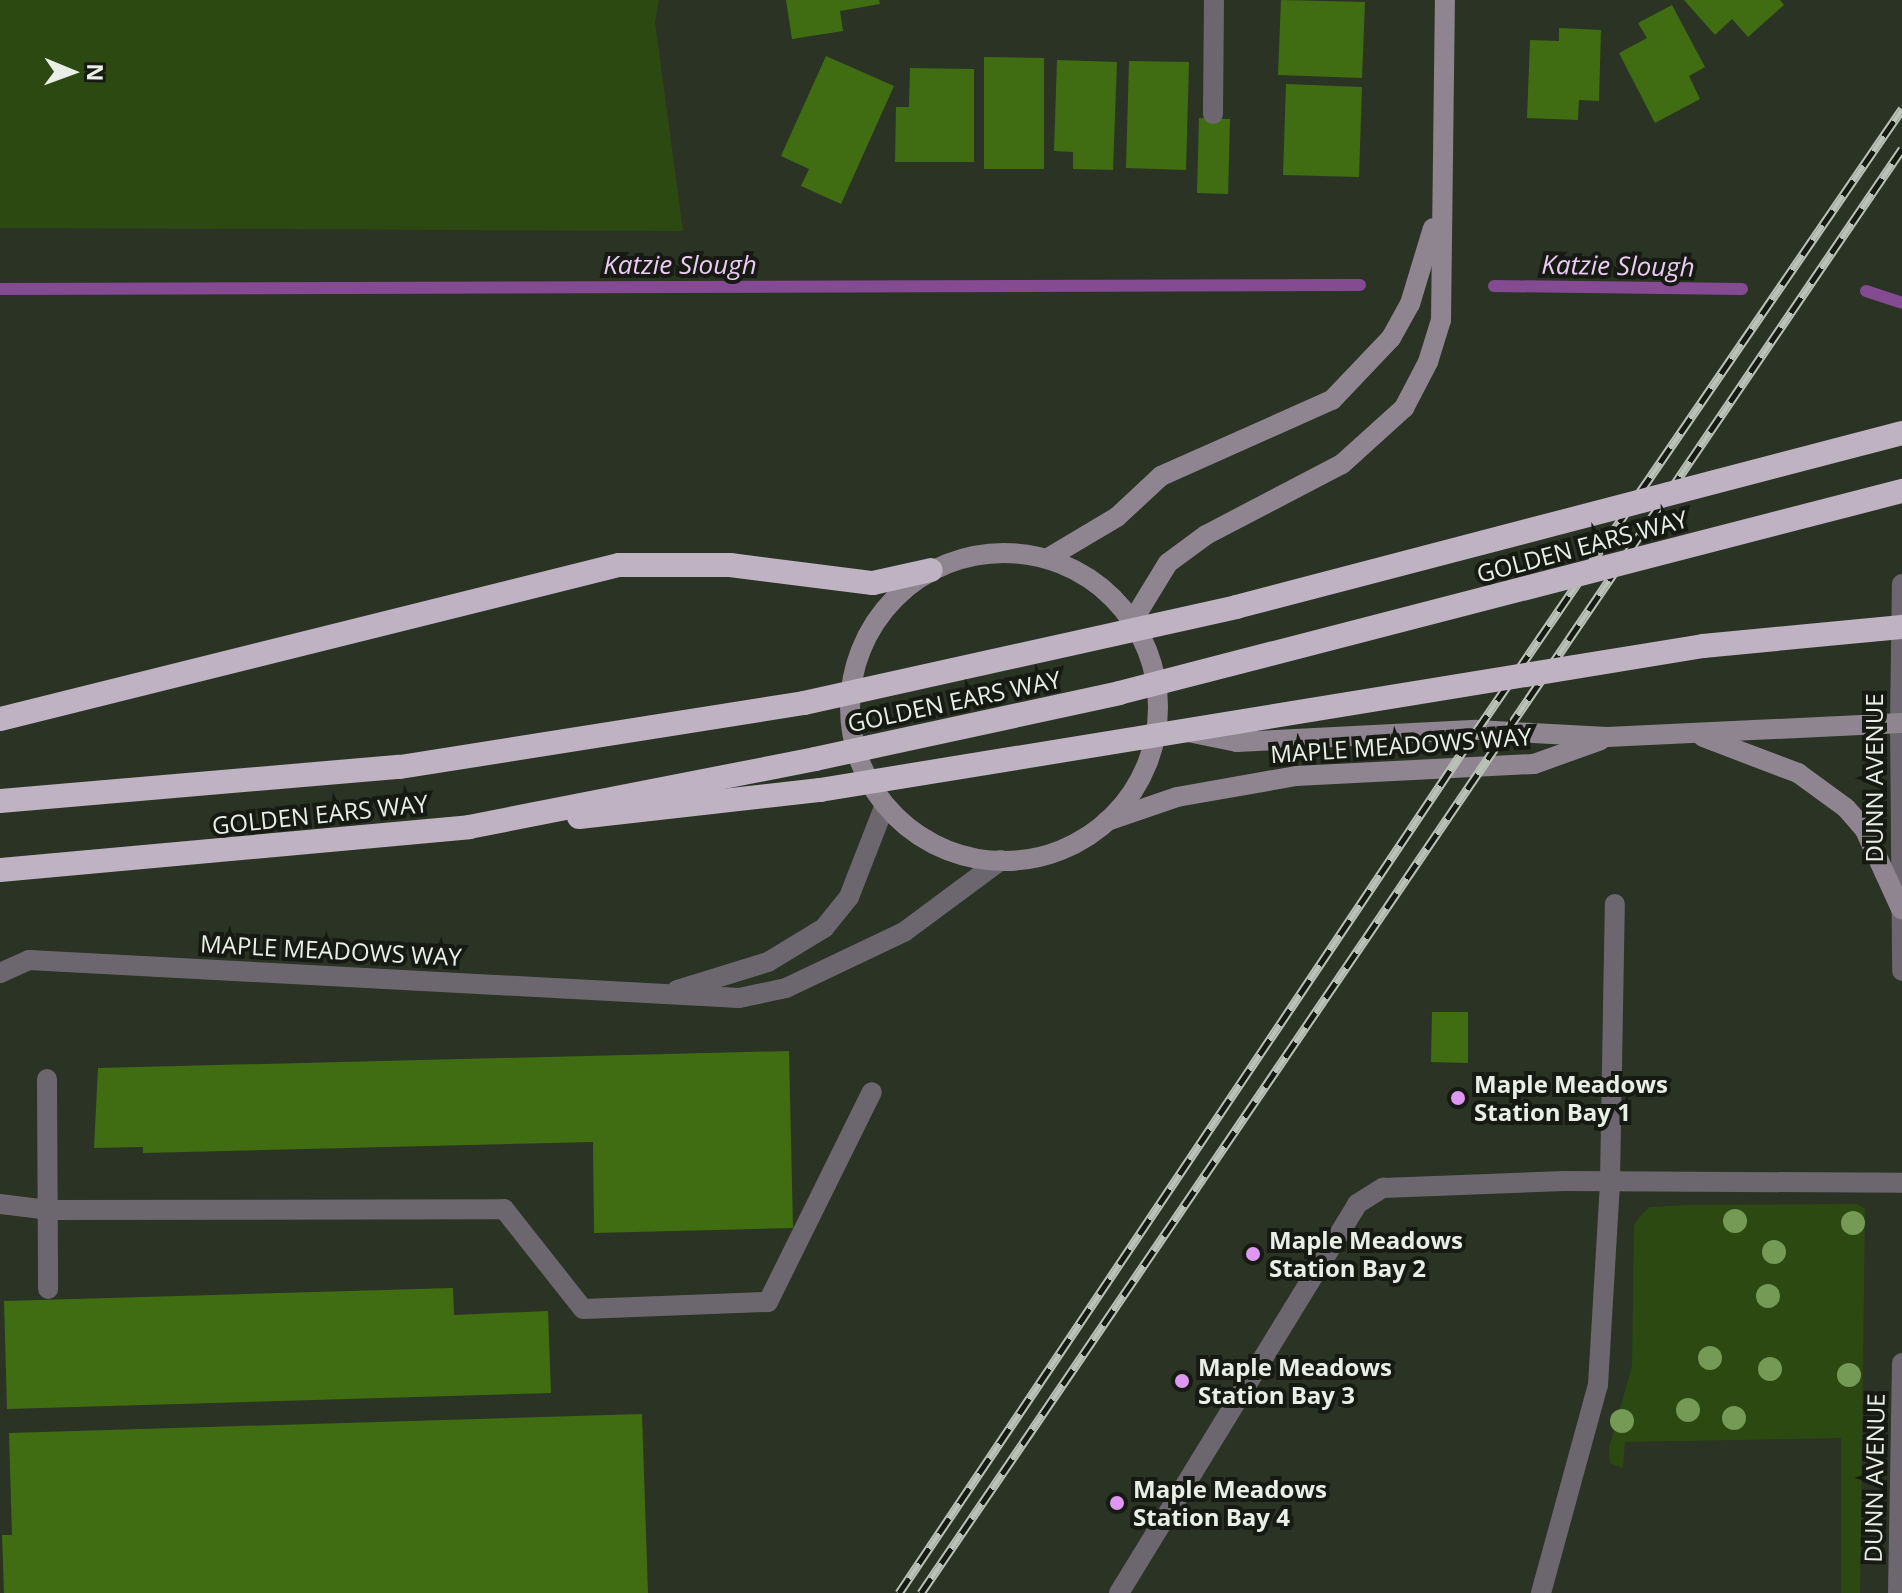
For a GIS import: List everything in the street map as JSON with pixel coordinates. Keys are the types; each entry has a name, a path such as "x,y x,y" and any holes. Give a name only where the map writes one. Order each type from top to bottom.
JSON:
{"highway":[{"name":"GOLDEN EARS WAY","path":"0,801 386,769 804,703 1236,607 1902,433"},
{"name":"GOLDEN EARS WAY","path":"0,870 469,827 815,759 1243,663 1902,491"},
{"path":"0,719 619,565 730,565 873,583 931,570"},
{"path":"469,827 820,790 1703,646 1902,627"}],"main road":[{"path":"1135,617 1168,563 1206,535 1342,464 1404,408 1441,320 1438,213 1445,0"},
{"path":"1048,558 1117,517 1161,476 1292,422 1332,400 1366,371 1410,304 1438,213"},
{"path":"989,553 1048,558 1101,587 1135,617 1155,678 1158,721 1146,769 1092,835 1040,858 982,861 928,842 884,807 856,748 849,709 858,656 881,608 931,570 989,553"},
{"name":"MAPLE MEADOWS WAY","path":"1158,721 1237,742 1477,730 1607,737 1901,723"},
{"path":"1695,734 1798,773 1826,791 1865,830 1901,909"},
{"name":"MAPLE MEADOWS WAY","path":"1104,823 1177,797 1296,776 1534,764 1607,737"}],"street":[{"path":"1213,114 1214,0"},
{"name":"DUNN AVENUE","path":"1902,584 1902,971"},
{"name":"MAPLE MEADOWS WAY","path":"662,994 768,962 824,928 849,897 884,807"},
{"name":"MAPLE MEADOWS WAY","path":"0,973 29,960 739,998 786,988 904,932 1001,860"},
{"path":"1541,1593 1598,1385 1610,1181 1615,904"},
{"path":"47,1079 48,1289"},
{"path":"0,1204 48,1210 504,1209 583,1309 768,1302 872,1092"},
{"path":"1119,1593 1357,1204 1405,1183 1902,1183"},
{"name":"DUNN AVENUE","path":"1898,1593 1902,1363"}],"green space":[{"path":"0,0 659,0 655,22 683,231 0,228"},
{"path":"1857,1204 1865,1209 1860,1593 1841,1593 1841,1438 1625,1442 1623,1468 1610,1463 1609,1448 1632,1366 1634,1225 1640,1216 1650,1207 1686,1205"}],"building":[{"path":"786,0 879,0 880,4 840,11 843,31 792,39"},
{"path":"1281,0 1365,2 1362,78 1278,75"},
{"path":"1684,0 1780,0 1784,5 1748,37 1732,19 1715,35"},
{"path":"1672,5 1705,67 1689,76 1700,99 1655,123 1619,53 1647,38 1638,23"},
{"path":"1559,28 1601,30 1599,101 1579,100 1578,120 1527,118 1530,40 1559,41"},
{"path":"826,56 894,86 841,204 801,186 809,169 781,156"},
{"path":"984,57 1044,58 1044,169 984,169"},
{"path":"1057,60 1117,62 1113,170 1073,169 1073,152 1054,151"},
{"path":"1129,61 1189,62 1186,170 1126,168"},
{"path":"910,68 974,69 974,162 895,162 896,107 909,107"},
{"path":"1286,84 1362,87 1359,177 1283,175"},
{"path":"1199,118 1230,119 1228,194 1197,193"},
{"path":"1432,1012 1468,1012 1468,1063 1431,1062"},
{"path":"789,1051 793,1228 594,1233 593,1142 143,1153 143,1147 94,1148 98,1068"},
{"path":"453,1288 454,1315 548,1311 551,1393 7,1409 4,1301"},
{"path":"642,1414 648,1593 4,1593 2,1535 12,1535 9,1433"}],"waterway":[{"name":"Katzie Slough","path":"0,289 1360,285"},
{"name":"Katzie Slough","path":"1494,286 1742,289"},
{"name":"Katzie Slough","path":"1866,291 1902,303"}],"railway":[{"path":"899,1593 1477,730 1902,109"},
{"path":"921,1593 1902,149"}],"place":[{"name":"Maple Meadows Station Bay 1","path":"1458,1098"},
{"name":"Maple Meadows Station Bay 2","path":"1253,1254"},
{"name":"Maple Meadows Station Bay 3","path":"1182,1381"},
{"name":"Maple Meadows Station Bay 4","path":"1117,1503"}]}
